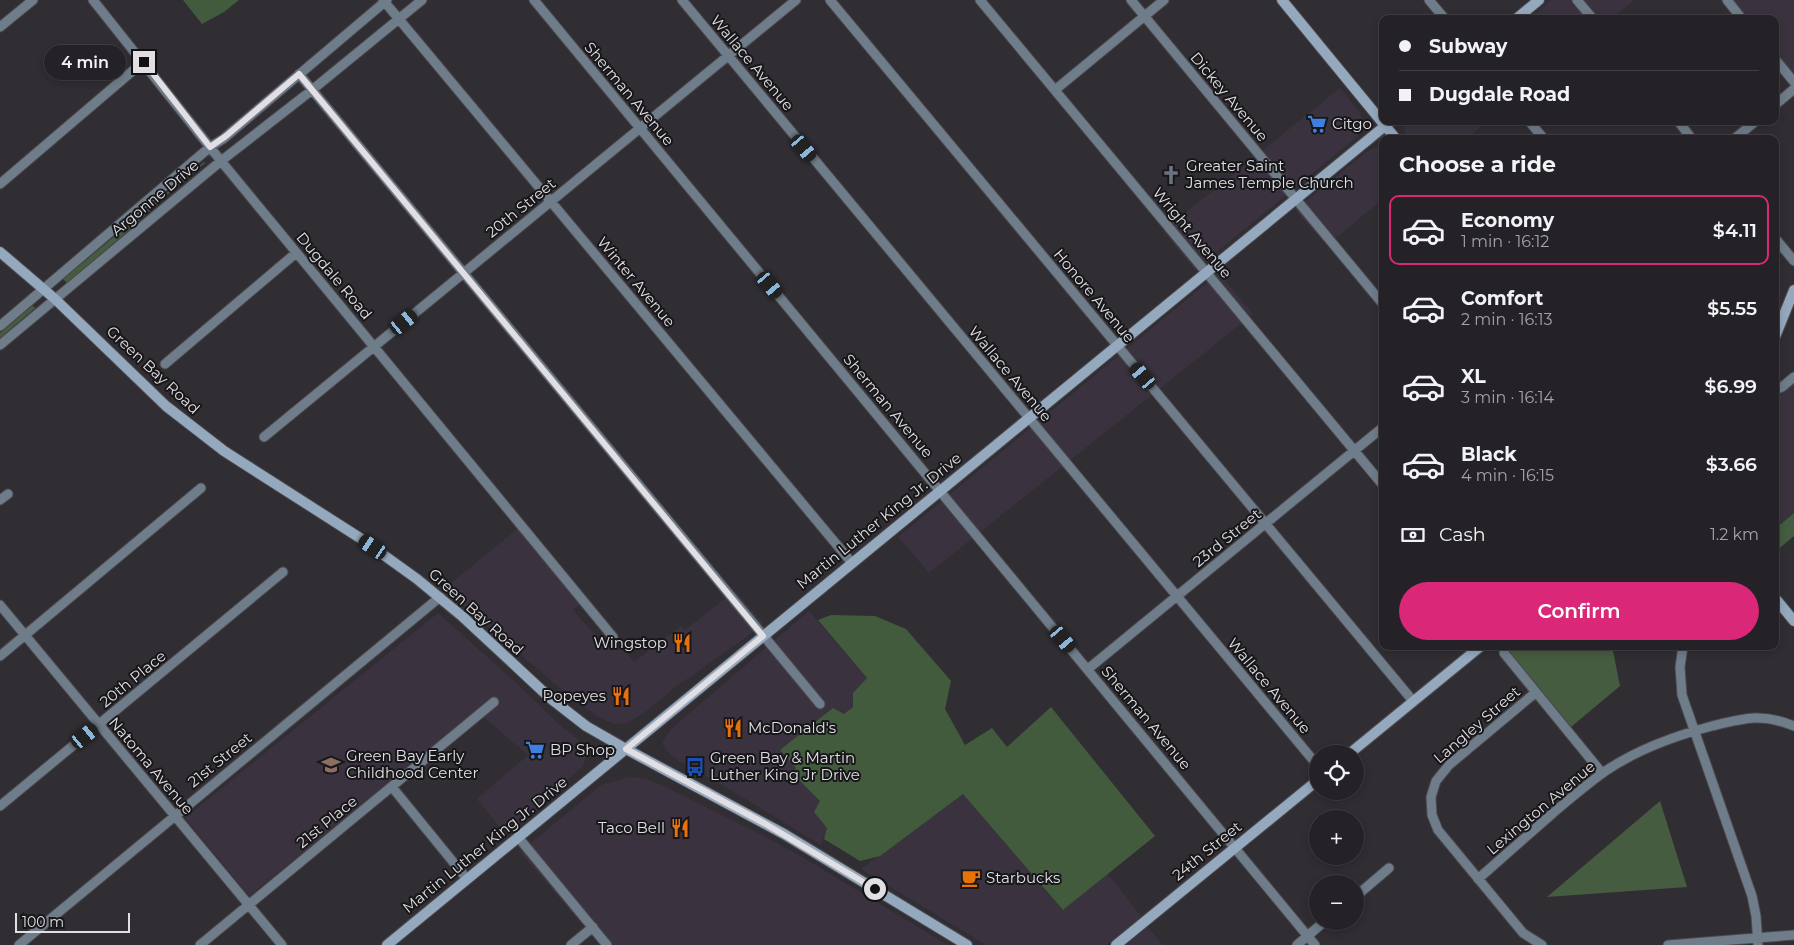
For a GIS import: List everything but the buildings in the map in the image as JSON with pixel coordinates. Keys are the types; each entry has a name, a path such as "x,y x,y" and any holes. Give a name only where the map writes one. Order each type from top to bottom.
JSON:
{"street":[{"path":"0,27 33,0"},
{"name":"Dugdale Road","path":"93,0 296,253 614,637"},
{"name":"Argonne Drive","path":"0,345 221,161 422,0"},
{"name":"Sherman Avenue","path":"534,0 1315,945"},
{"name":"Wallace Avenue","path":"682,0 1309,755"},
{"name":"20th Street","path":"264,437 796,0"},
{"name":"Honore Avenue","path":"830,0 1414,701"},
{"name":"Wright Avenue","path":"980,0 1379,480"},
{"name":"Dickey Avenue","path":"1131,0 1379,299"},
{"path":"1055,90 1164,0"},
{"path":"1282,0 1379,112"},
{"path":"1429,0 1442,15"},
{"path":"1521,15 1539,0"},
{"path":"1577,0 1590,15"},
{"path":"1727,0 1739,15"},
{"name":"Argonne Drive","path":"0,326 385,1"},
{"name":"Winter Avenue","path":"385,1 852,563"},
{"path":"0,184 144,62"},
{"path":"1779,63 1794,82"},
{"path":"299,74 820,704"},
{"path":"1779,102 1794,89"},
{"name":"Martin Luther King Jr. Drive","path":"387,945 1388,125"},
{"path":"1532,125 1541,135"},
{"path":"1681,125 1689,135"},
{"path":"1739,135 1751,125"},
{"path":"1779,243 1794,261"},
{"name":"Green Bay Road","path":"0,252 44,288 166,406 209,440 366,542 440,597 550,698 586,726 784,834 967,945"},
{"path":"165,364 296,253"},
{"path":"1779,327 1794,290"},
{"path":"1779,389 1794,377"},
{"name":"23rd Street","path":"1088,669 1379,430"},
{"path":"0,656 201,488"},
{"path":"0,500 8,494"},
{"name":"20th Place","path":"0,806 283,572"},
{"name":"21st Street","path":"19,945 440,597"},
{"path":"1779,603 1794,621"},
{"name":"Natoma Avenue","path":"0,605 282,945"},
{"path":"1360,745 1476,650"},
{"path":"1682,650 1680,667 1682,694 1752,896 1758,941"},
{"path":"1504,653 1602,773"},
{"name":"Langley Street","path":"1535,693 1449,765 1436,781 1431,797 1432,815 1438,830 1523,933 1542,945"},
{"name":"21st Place","path":"200,945 494,702"},
{"name":"Lexington Avenue","path":"1478,879 1588,784 1602,773 1632,756 1694,730 1744,718 1761,717 1779,720 1794,726"},
{"path":"392,787 467,879"},
{"name":"24th Street","path":"1116,945 1309,787"},
{"path":"518,837 608,945"},
{"path":"1364,889 1389,868"},
{"path":"571,945 593,927"},
{"path":"1296,945 1315,930"},
{"path":"1668,945 1758,941 1794,935"}],"shaded area":[{"path":"1551,0 1634,0 1616,15 1534,15"},
{"path":"1721,0 1794,0 1794,88 1779,70 1779,15 1734,15"},
{"path":"1340,88 1361,114 1362,125 1358,136 1195,270 1163,231"},
{"path":"1405,125 1483,125 1472,135 1405,135"},
{"path":"1379,147 1379,204 1327,245 1295,210 1373,148"},
{"path":"1219,273 1253,314 929,573 898,537"},
{"path":"1794,381 1794,513 1779,526 1779,394"},
{"path":"517,529 580,604 573,610 603,644 614,649 622,648 634,662 681,626 685,630 735,591 763,623 673,689 644,713 627,723 614,724 597,716 569,696 444,589"},
{"path":"809,611 867,678 854,693 853,707 844,715 833,708 796,768 794,775 820,801 827,828 821,845 679,761 663,746 663,741 672,728"},
{"name":"Green Bay Early Childhood Center","path":"438,613 582,743 587,754 583,766 506,835 477,799 528,755 477,712 249,896 185,818"},
{"path":"629,777 646,779 661,785 754,831 797,854 948,945 600,945 520,852 601,785"},
{"path":"963,793 1063,910 1108,874 1141,916 1106,945 986,945 861,869"},
{"path":"1148,927 1163,945 1126,945"}],"green space":[{"path":"183,0 239,0 224,12 202,24"},
{"path":"204,162 67,283 63,279"},
{"path":"32,306 35,307 34,309 0,338 0,333"},
{"path":"1794,513 1794,536 1779,549 1779,526"},
{"path":"831,615 875,616 906,629 951,681 945,709 965,745 992,728 1007,747 1051,707 1155,836 1063,910 963,794 880,856 860,861 824,839 827,828 814,812 820,801 794,775 796,768 780,750 833,708 844,714 853,707 853,693 867,678 818,620"},
{"path":"1506,650 1613,650 1620,686 1571,727"},
{"path":"1660,801 1687,887 1547,897"}],"place":[{"name":"Citgo","path":"1317,124"},
{"name":"Greater Saint James Temple Church","path":"1171,175"},
{"name":"Wingstop","path":"682,643"},
{"name":"Popeyes","path":"621,696"},
{"name":"McDonald's","path":"733,728"},
{"name":"BP Shop","path":"535,750"},
{"name":"Green Bay Early Childhood Center","path":"331,765"},
{"name":"Green Bay & Martin Luther King Jr Drive","path":"695,767"},
{"name":"Taco Bell","path":"680,828"},
{"name":"Starbucks","path":"971,878"}],"route":[{"path":"144,62 210,147 226,136 299,74 763,636 626,749 784,834 875,889"}]}
